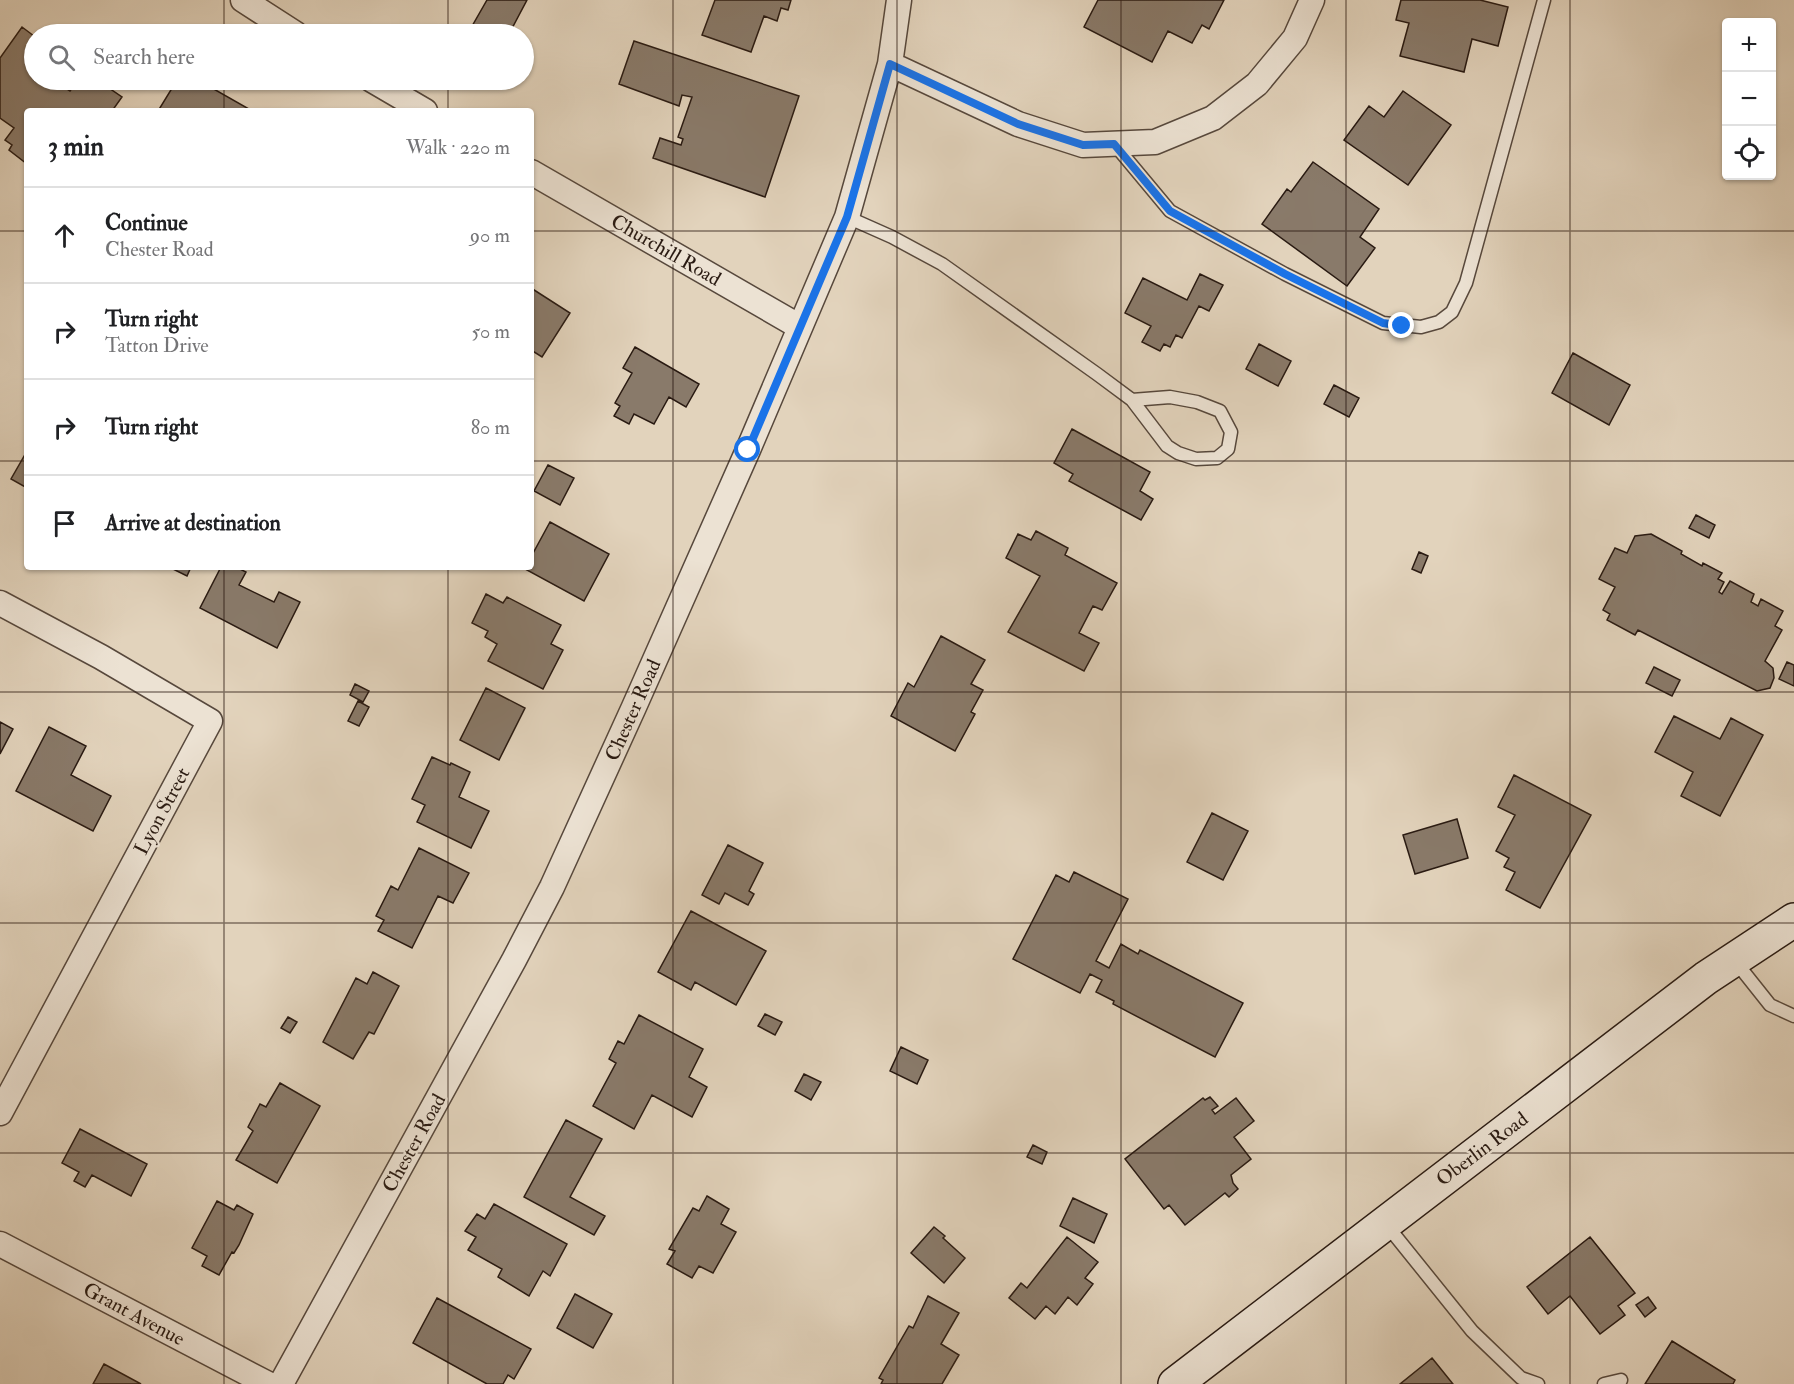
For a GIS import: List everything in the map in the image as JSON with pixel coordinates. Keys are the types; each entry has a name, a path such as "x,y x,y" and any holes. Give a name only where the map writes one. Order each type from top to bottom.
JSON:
{"main road":[{"name":"Oberlin Road","path":"1175,1384 1706,978 1794,920"}],"street":[{"path":"243,0 280,24"},
{"name":"Chester Road","path":"281,1384 552,887 720,514 847,217 890,64 899,0"},
{"path":"890,64 1018,124 1083,145 1155,142 1213,118 1257,84 1295,38 1312,0"},
{"path":"389,90 420,108"},
{"name":"Churchill Road","path":"534,174 800,327"},
{"name":"Lyon Street","path":"0,603 101,657 210,721 0,1113"},
{"name":"Grant Avenue","path":"0,1244 268,1384"}],"lane":[{"path":"1114,144 1170,211 1285,274 1383,323 1421,327 1439,322 1452,312 1466,283 1544,0"},
{"path":"847,217 892,237 942,264 1132,400 1167,446 1178,453 1196,459 1217,458 1228,449 1231,432 1220,411 1197,402 1170,397 1132,400"},
{"path":"1734,960 1770,1005 1794,1016"},
{"path":"1385,1222 1472,1331 1521,1378 1538,1384"},
{"path":"1604,1384 1621,1380"}],"building":[{"path":"487,0 527,0 514,24 473,24"},
{"path":"715,0 791,0 788,10 781,8 777,21 764,16 751,52 702,35"},
{"path":"1098,0 1224,0 1209,29 1202,25 1192,43 1168,31 1152,62 1084,27"},
{"path":"1401,0 1480,0 1508,7 1498,46 1472,39 1464,72 1400,56 1409,23 1396,20"},
{"path":"22,27 24,28 24,90 112,90 122,97 114,108 24,108 24,162 9,150 12,145 5,140 14,128 0,118 0,58"},
{"path":"634,41 799,96 765,197 653,158 660,138 681,145 683,139 678,137 692,97 682,95 679,106 619,84"},
{"path":"171,90 216,90 247,108 160,108"},
{"path":"1403,91 1451,125 1408,185 1344,140 1369,106 1384,117"},
{"path":"1313,162 1379,209 1360,237 1375,248 1347,286 1262,224 1287,189 1291,192"},
{"path":"1200,274 1223,285 1209,311 1199,306 1182,338 1176,335 1170,347 1164,344 1160,351 1142,342 1151,326 1125,313 1143,278 1187,300"},
{"path":"534,290 570,313 542,357 534,352"},
{"path":"1259,344 1291,361 1278,386 1246,369"},
{"path":"635,347 699,384 686,407 669,397 654,424 634,414 629,424 614,416 620,406 615,403 632,373 623,368"},
{"path":"1573,353 1630,385 1609,425 1552,393"},
{"path":"1334,385 1359,398 1349,417 1324,404"},
{"path":"1072,429 1150,472 1140,491 1153,499 1141,520 1069,481 1073,474 1054,463"},
{"path":"24,456 24,486 11,479"},
{"path":"548,465 574,478 560,505 534,491"},
{"path":"1696,515 1715,525 1709,538 1689,528"},
{"path":"550,522 609,554 584,601 527,570 534,570 534,551"},
{"path":"1036,531 1068,548 1065,555 1117,583 1102,610 1093,606 1079,633 1099,643 1084,671 1008,632 1040,576 1006,558 1018,534 1031,540"},
{"path":"1651,534 1682,551 1681,554 1702,566 1703,563 1722,573 1718,579 1724,582 1719,592 1722,594 1730,581 1754,594 1751,602 1758,606 1761,599 1783,611 1775,626 1782,630 1765,661 1773,668 1774,678 1770,688 1757,691 1638,630 1635,635 1607,620 1610,614 1603,610 1615,587 1599,579 1615,548 1627,553 1635,536"},
{"path":"1419,552 1428,556 1421,573 1412,569"},
{"path":"175,570 190,570 187,576"},
{"path":"219,570 246,572 239,585 274,602 279,592 300,602 277,648 200,608"},
{"path":"486,594 503,603 507,597 561,625 551,644 563,650 543,689 488,661 497,644 485,637 488,631 472,623"},
{"path":"941,636 985,660 971,684 983,690 971,712 975,714 955,751 891,716 908,683 914,687"},
{"path":"1787,662 1794,665 1794,686 1779,679"},
{"path":"1654,667 1680,680 1672,696 1646,683"},
{"path":"355,684 369,691 363,702 350,695"},
{"path":"486,688 525,708 499,760 460,740"},
{"path":"358,701 369,707 359,726 348,721"},
{"path":"1674,716 1720,739 1731,718 1763,735 1720,816 1681,796 1693,772 1655,752"},
{"path":"0,722 13,729 0,754"},
{"path":"49,727 86,746 71,775 111,796 93,831 16,791"},
{"path":"432,757 470,772 459,797 489,811 471,848 417,822 425,805 412,799"},
{"path":"1514,775 1591,815 1540,908 1506,890 1515,872 1504,867 1509,858 1496,851 1515,815 1498,807"},
{"path":"1212,813 1248,831 1223,880 1187,862"},
{"path":"1457,819 1468,858 1415,874 1403,835"},
{"path":"728,845 763,863 749,891 754,894 748,905 725,893 719,904 702,895"},
{"path":"419,848 469,873 453,903 438,896 412,948 378,931 384,920 376,916 391,886 398,890"},
{"path":"1074,872 1128,899 1096,961 1109,968 1121,944 1138,954 1140,950 1243,1003 1215,1057 1113,1004 1114,1001 1096,992 1102,980 1090,974 1080,993 1013,959 1056,875 1069,882"},
{"path":"691,911 766,951 736,1005 695,982 691,990 658,972"},
{"path":"373,972 399,986 374,1034 369,1032 353,1059 323,1042 356,978 367,984"},
{"path":"765,1014 782,1022 775,1035 758,1026"},
{"path":"639,1015 703,1049 689,1077 707,1087 692,1117 652,1095 634,1129 593,1106 616,1063 609,1059 618,1041 624,1044"},
{"path":"288,1017 297,1022 290,1033 281,1028"},
{"path":"901,1047 928,1060 917,1084 890,1071"},
{"path":"804,1074 821,1082 811,1100 795,1091"},
{"path":"280,1083 320,1106 277,1183 236,1160 253,1131 248,1127 260,1104 266,1107"},
{"path":"1210,1097 1218,1106 1212,1110 1215,1114 1236,1098 1254,1121 1234,1137 1251,1159 1231,1175 1238,1189 1229,1197 1225,1193 1185,1225 1169,1205 1164,1209 1125,1159 1203,1098 1205,1100"},
{"path":"566,1120 602,1139 570,1197 605,1216 594,1235 524,1197"},
{"path":"80,1129 147,1164 131,1196 92,1175 85,1187 74,1181 79,1172 62,1163"},
{"path":"1033,1145 1047,1152 1042,1164 1027,1157"},
{"path":"707,1196 729,1209 721,1224 736,1232 713,1273 699,1266 692,1278 667,1264 675,1251 669,1249 693,1208 699,1211"},
{"path":"1073,1198 1107,1214 1094,1243 1060,1226"},
{"path":"217,1201 234,1210 237,1205 253,1214 239,1245 234,1253 232,1252 219,1275 202,1266 207,1256 192,1248"},
{"path":"494,1204 567,1244 550,1276 543,1271 529,1296 498,1277 502,1269 468,1250 476,1237 465,1231 477,1214 485,1219"},
{"path":"934,1227 965,1258 944,1283 911,1253"},
{"path":"1067,1237 1098,1262 1085,1278 1093,1284 1077,1305 1068,1297 1055,1314 1046,1306 1035,1319 1009,1298 1021,1283 1027,1288"},
{"path":"1590,1237 1635,1293 1618,1306 1625,1315 1600,1334 1570,1296 1548,1314 1527,1287"},
{"path":"575,1294 612,1314 593,1348 557,1328"},
{"path":"928,1296 959,1313 941,1344 959,1355 942,1384 881,1384 883,1380 879,1378 909,1326 913,1328"},
{"path":"1648,1297 1656,1308 1645,1317 1636,1305"},
{"path":"437,1298 531,1349 514,1379 508,1375 503,1384 487,1384 413,1343"},
{"path":"1672,1341 1735,1380 1733,1384 1645,1384"},
{"path":"1432,1358 1453,1384 1400,1384 1426,1363"},
{"path":"104,1364 141,1384 93,1384"}],"route":[{"path":"748,450 847,217 890,64 1018,124 1083,145 1114,144 1170,211 1285,274 1383,323 1402,326"}]}
